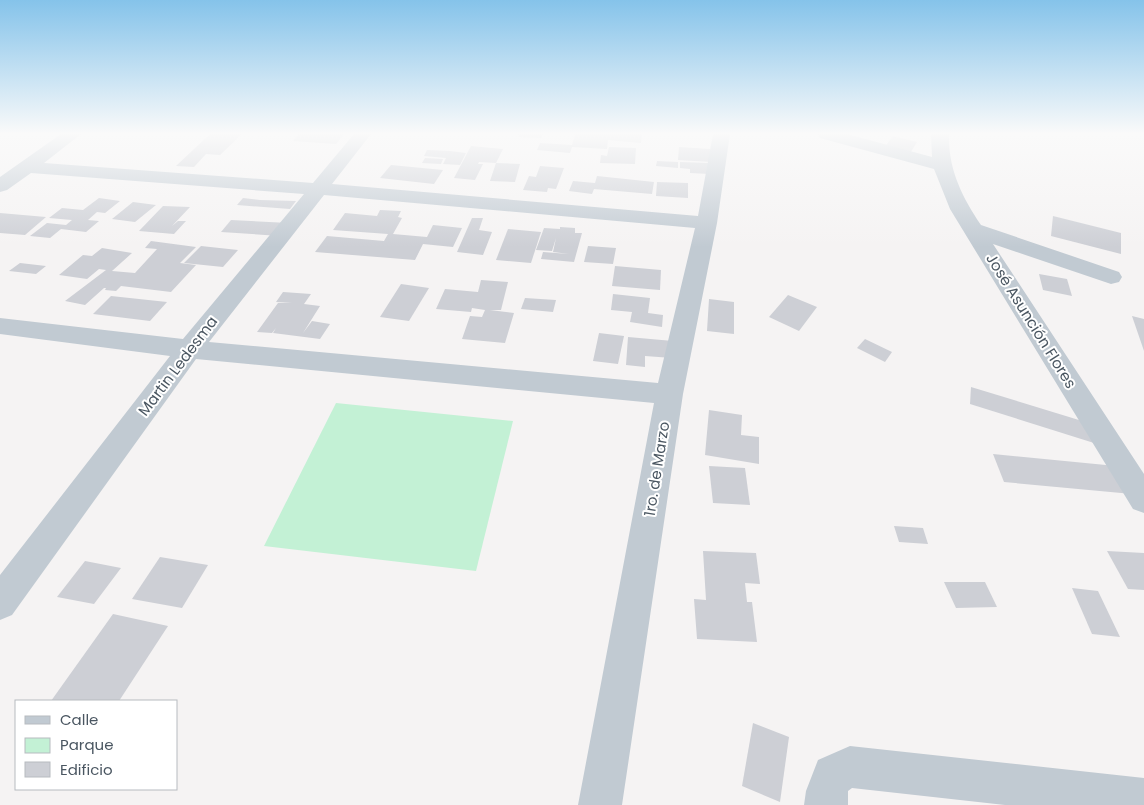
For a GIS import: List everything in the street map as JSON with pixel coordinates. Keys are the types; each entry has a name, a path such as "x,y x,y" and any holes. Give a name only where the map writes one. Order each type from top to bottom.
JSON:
{"street":[{"path":"0,186 21,172"},
{"path":"87,172 318,189 707,223"},
{"name":"Martin Ledesma","path":"0,603 189,349 332,172"},
{"name":"1ro. de Marzo","path":"600,805 669,394 707,223 716,172"},
{"name":"José Asunción Flores","path":"944,172 948,186 974,230 1144,500"},
{"path":"974,230 1111,278"},
{"path":"0,326 189,349 669,394"},
{"path":"826,805 827,790 834,775 850,767 1144,799"}],"green space":[{"path":"336,403 513,421 476,571 264,546"}],"building":[{"path":"385,172 442,172 434,184 380,178"},
{"path":"457,172 479,172 475,180 454,178"},
{"path":"493,172 518,172 515,182 490,181"},
{"path":"538,172 563,172 556,189 548,188 547,192 523,190 529,176 536,177"},
{"path":"710,172 710,174 690,173"},
{"path":"597,176 654,182 652,194 594,189 592,194 569,191 573,181 595,183"},
{"path":"657,182 688,183 688,198 656,196"},
{"path":"99,198 120,201 105,213 97,212 88,220 99,221 86,232 61,229 50,238 30,236 47,223 66,225 72,220 49,218 62,208 83,210"},
{"path":"243,198 296,201 290,209 237,205"},
{"path":"133,202 156,205 135,222 112,219"},
{"path":"163,206 190,207 172,226 178,221 186,221 174,234 139,231"},
{"path":"380,210 401,211 398,217 402,218 393,234 427,237 433,225 462,228 453,247 423,244 415,260 315,252 327,236 384,241 388,234 333,230 345,213 377,216"},
{"path":"0,213 46,217 25,235 0,233"},
{"path":"1053,216 1121,233 1121,254 1051,236"},
{"path":"472,218 483,218 479,230 492,232 483,255 457,252"},
{"path":"231,220 289,223 280,236 221,232"},
{"path":"560,227 575,228 575,233 582,233 574,262 541,259 543,252 569,254 553,252 556,238 552,251 536,250 544,228 560,229"},
{"path":"508,229 541,232 531,263 496,260"},
{"path":"151,241 196,247 180,263 196,265 171,292 121,286 116,291 105,290 106,288 104,288 85,305 65,301 106,270 99,269 87,279 59,275 83,255 92,256 102,248 132,253 112,271 135,273 157,249 145,248"},
{"path":"201,246 238,250 223,267 184,263"},
{"path":"588,246 616,248 613,264 584,262"},
{"path":"20,263 46,266 36,274 9,271"},
{"path":"615,266 661,270 660,290 612,286"},
{"path":"1039,274 1067,279 1072,296 1043,290"},
{"path":"481,280 508,282 501,310 490,310 514,313 505,343 462,339 470,316 482,317 485,310 472,308 471,312 436,309 445,289 478,292"},
{"path":"401,284 429,288 409,321 380,317"},
{"path":"283,292 311,294 304,304 320,306 303,333 312,321 330,324 320,339 273,333 276,328 272,333 257,332 278,303 292,303 276,302"},
{"path":"613,294 650,298 648,313 663,315 662,327 630,322 632,312 611,310"},
{"path":"788,295 817,307 799,331 769,317"},
{"path":"111,296 167,302 150,321 93,314"},
{"path":"525,298 556,300 553,312 521,309"},
{"path":"709,299 734,302 734,334 707,331"},
{"path":"1132,316 1144,319 1144,351"},
{"path":"599,333 624,336 618,364 593,361"},
{"path":"628,337 673,341 672,358 645,356 645,367 626,365"},
{"path":"865,339 892,352 885,362 857,348"},
{"path":"971,387 1092,424 1094,443 970,404"},
{"path":"709,410 742,415 741,435 759,437 759,464 705,455"},
{"path":"993,454 1116,466 1132,494 1004,482"},
{"path":"709,466 745,468 750,505 713,503"},
{"path":"894,526 923,528 928,544 899,542"},
{"path":"703,551 756,553 760,584 745,583 747,602 752,602 757,642 697,639 694,599 706,600"},
{"path":"1107,551 1144,553 1144,590 1128,589"},
{"path":"160,557 208,565 182,608 132,599"},
{"path":"85,561 121,568 94,604 57,597"},
{"path":"944,582 985,582 997,607 956,608"},
{"path":"1072,588 1098,591 1120,637 1092,634"},
{"path":"113,614 168,626 120,700 52,700"},
{"path":"753,723 789,737 780,802 742,786"}]}
